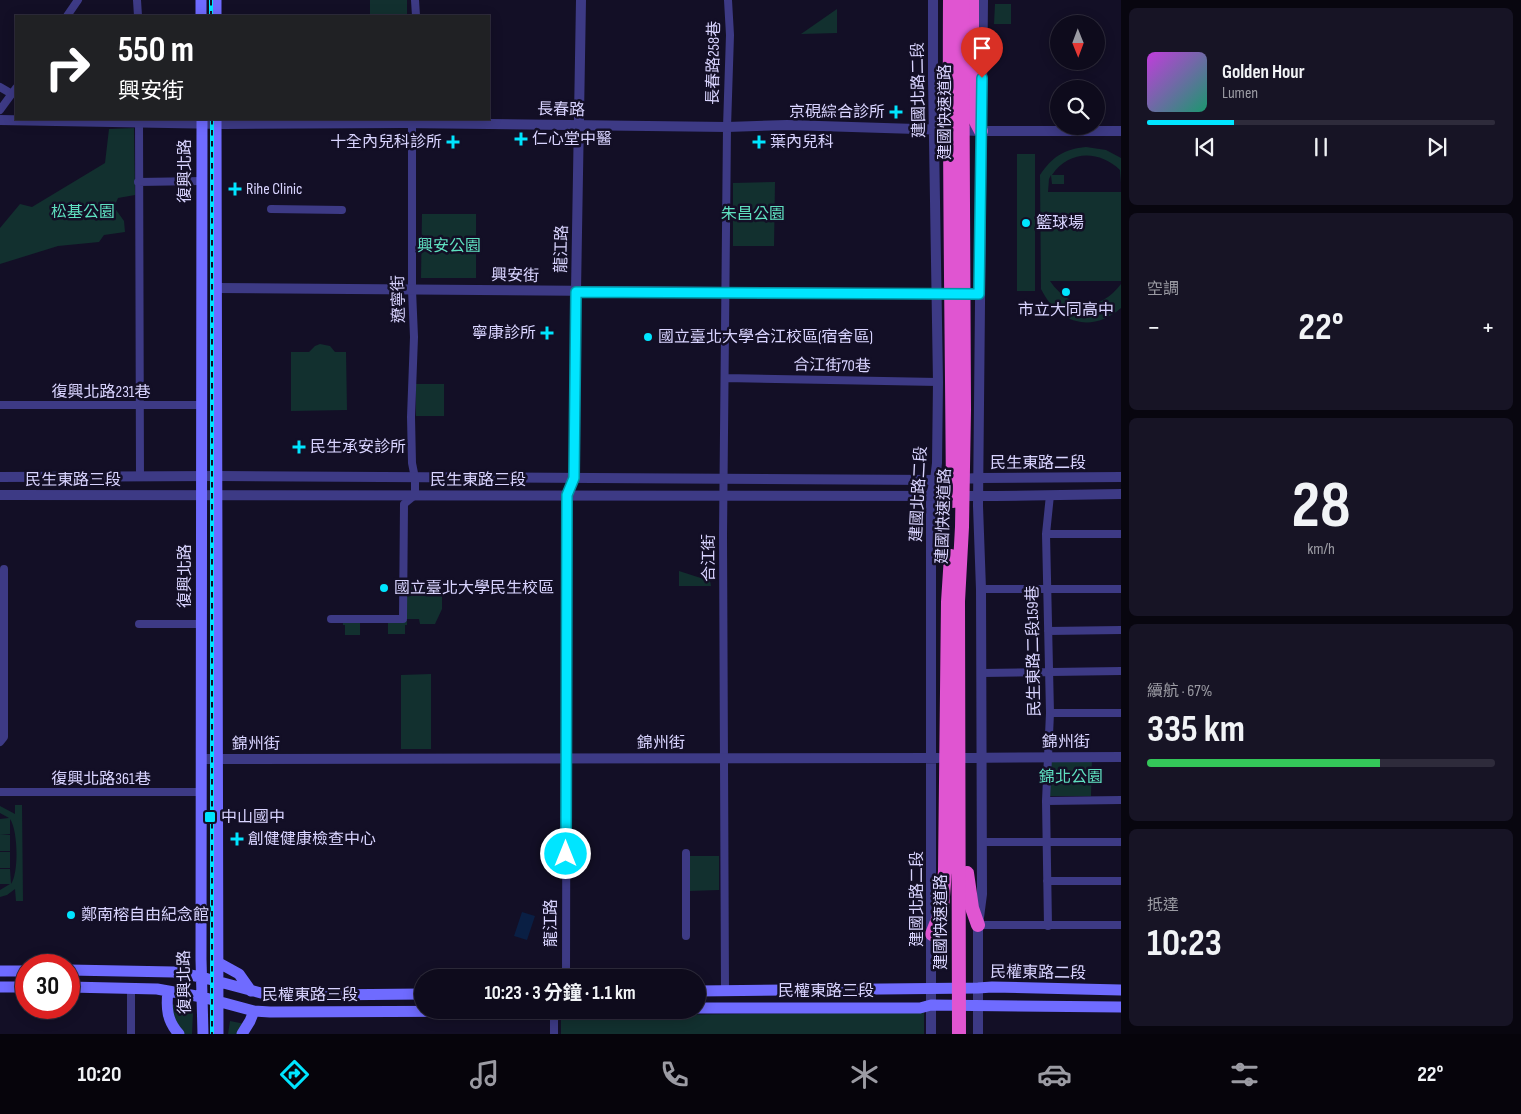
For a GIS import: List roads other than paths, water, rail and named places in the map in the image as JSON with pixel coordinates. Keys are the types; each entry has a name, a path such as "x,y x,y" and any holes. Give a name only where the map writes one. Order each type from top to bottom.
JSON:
{"highway":[{"path":"943,0 944,133 949,169"},
{"name":"建國快速道路","path":"950,0 949,169 958,601 959,1034"},
{"name":"建國快速道路","path":"950,1034 957,527 964,409 962,0"},
{"path":"972,0 972,114 981,131"},
{"path":"932,934 942,908 945,871 948,602 957,527"},
{"path":"957,527 967,604 967,873 971,901 978,925"}],"main road":[{"path":"201,0 202,15"},
{"path":"216,0 216,15"},
{"name":"復興北路","path":"202,121 202,1034"},
{"name":"復興北路","path":"216,121 218,1034"},
{"path":"219,963 239,974 251,991"},
{"path":"0,970 15,970"},
{"name":"民權東路三段","path":"80,970 157,971 201,977 251,991 268,993 320,995 414,994"},
{"path":"0,987 15,987"},
{"name":"民權東路三段","path":"80,987 168,991 202,997 254,1011 414,1012"},
{"name":"民權東路二段","path":"954,989 992,987 1121,990"},
{"name":"民權東路三段","path":"706,991 954,989"},
{"path":"168,991 167,1012 172,1025 179,1034"},
{"name":"民權東路三段","path":"706,1008 920,1008 931,1005 954,1005"},
{"name":"民權東路二段","path":"954,1005 1121,1007"},
{"path":"242,1034 254,1011"}],"street":[{"path":"68,15 78,0"},
{"path":"137,0 138,15"},
{"path":"415,0 416,15"},
{"name":"龍江路","path":"566,969 567,495 574,478 581,0"},
{"name":"長春路258巷","path":"727,127 730,42 728,0"},
{"name":"建國北路二段","path":"931,1034 931,495 935,480 938,382 933,0"},
{"path":"978,1034 978,925 982,894 982,673 978,495 983,0"},
{"path":"0,86 14,91 0,110"},
{"name":"長春路","path":"0,120 412,121 578,126 727,127 787,125 981,131 1121,131"},
{"path":"139,120 140,477"},
{"name":"遼寧街","path":"412,121 412,290 414,337 411,417 415,495"},
{"name":"合江街","path":"725,990 723,495 725,479 727,127"},
{"path":"138,182 202,181"},
{"path":"271,209 342,210"},
{"name":"興安街","path":"202,295 217,288 979,294"},
{"name":"合江街70巷","path":"725,378 938,382"},
{"name":"復興北路231巷","path":"0,405 202,405"},
{"name":"民生東路三段","path":"0,477 955,479"},
{"name":"民生東路二段","path":"955,479 1121,478"},
{"name":"民生東路二段","path":"955,495 1121,494"},
{"name":"民生東路三段","path":"0,495 955,495"},
{"path":"331,619 403,619 404,504 415,495"},
{"name":"民生東路二段159巷","path":"1048,926 1046,801 1050,672 1046,589 1046,534 1050,495"},
{"path":"1046,534 1121,534"},
{"path":"0,742 4,737 4,569"},
{"path":"981,589 1121,589"},
{"path":"139,624 201,624"},
{"path":"1048,631 1121,630"},
{"path":"982,673 1121,671"},
{"path":"1050,713 1121,713"},
{"name":"錦州街","path":"202,759 1121,757"},
{"name":"復興北路361巷","path":"0,792 202,792"},
{"path":"1046,801 1121,800"},
{"path":"982,842 1121,842"},
{"path":"686,853 686,936"},
{"path":"1047,881 1121,881"},
{"path":"978,925 1121,925"},
{"path":"131,988 132,1034"},
{"path":"554,1019 554,1034"}],"water":[{"path":"522,912 535,916 527,940 514,936"}],"railway":[{"path":"211,0 211,15"},
{"path":"212,120 212,1034"}],"place":[{"name":"京硯綜合診所","path":"896,112"},
{"name":"仁心堂中醫","path":"521,139"},
{"name":"十全內兒科診所","path":"453,142"},
{"name":"葉內兒科","path":"759,142"},
{"name":"Rihe Clinic","path":"235,189"},
{"name":"籃球場","path":"1026,223"},
{"name":"市立大同高中","path":"1066,292"},
{"name":"寧康診所","path":"547,333"},
{"name":"國立臺北大學合江校區(宿舍區)","path":"648,337"},
{"name":"民生承安診所","path":"299,447"},
{"name":"國立臺北大學民生校區","path":"384,588"},
{"name":"中山國中","path":"210,817"},
{"name":"創健健康檢查中心","path":"237,839"},
{"name":"鄭南榕自由紀念館","path":"71,915"}],"park label":[{"name":"松基公園","path":"83,212"},
{"name":"朱昌公園","path":"753,214"},
{"name":"興安公園","path":"449,246"},
{"name":"錦北公園","path":"1071,777"}]}
